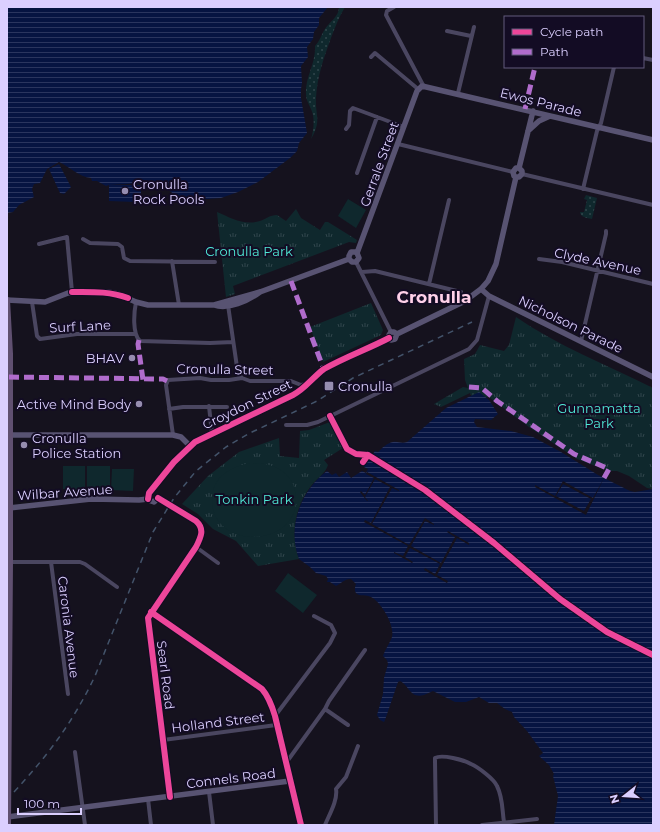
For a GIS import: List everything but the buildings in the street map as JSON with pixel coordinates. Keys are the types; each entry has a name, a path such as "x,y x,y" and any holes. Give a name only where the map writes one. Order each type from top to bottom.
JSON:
{"main road":[{"path":"7,300 10,354 8,435 8,825"}],"street":[{"path":"394,7 387,11 386,15 421,87"},
{"path":"458,93 474,27"},
{"path":"447,31 471,36"},
{"path":"371,57 375,53 421,87"},
{"path":"583,189 614,68"},
{"name":"Ewos Parade","path":"421,87 458,93 653,140"},
{"name":"Gerrale Street","path":"358,253 404,127 421,87"},
{"path":"346,129 349,125 350,112 352,109 404,127"},
{"path":"522,174 522,171 519,168 533,111"},
{"path":"528,131 539,121 550,116"},
{"path":"357,173 377,117"},
{"path":"349,259 352,262 356,262 362,272 391,340 396,339 397,334 465,301 481,289 488,281 496,264 516,177 514,176 513,172 398,144"},
{"path":"513,172 516,168 519,168"},
{"path":"516,177 519,177 522,174 653,204"},
{"path":"429,284 449,200"},
{"path":"581,341 606,231"},
{"path":"39,244 67,237 72,292"},
{"path":"83,239 90,242 121,245 124,258 130,261 215,262"},
{"path":"349,259 351,252 358,253 359,258 356,262"},
{"path":"7,300 32,302 48,301 63,294 72,292 113,293 136,302 148,304 214,305 219,307 249,299 260,292 349,259"},
{"name":"Clyde Avenue","path":"539,259 562,262 653,284"},
{"path":"172,262 179,305"},
{"path":"362,272 375,271 461,292"},
{"name":"Nicholson Parade","path":"481,289 489,296 653,377"},
{"path":"286,424 307,425 318,422 469,349 477,340 489,296"},
{"name":"Surf Lane","path":"32,302 37,336 40,339 77,334 136,334"},
{"path":"136,302 134,312 136,334 139,340 143,342 233,342"},
{"path":"228,304 238,374 242,378"},
{"path":"306,384 326,369 390,335"},
{"name":"Cronulla Street","path":"169,409 166,385 167,381 174,379 203,378 215,380 242,378 250,381 291,381 301,385 306,384"},
{"name":"Croydon Street","path":"154,491 158,482 174,462 195,442 293,395 306,384"},
{"path":"173,435 169,409 209,406 227,407"},
{"path":"209,406 212,434"},
{"path":"8,435 173,435 182,437 190,446"},
{"path":"158,498 153,502 148,499 148,494 154,491 159,495 158,498 198,523 202,530 196,547 151,612 262,689 269,699 275,716 301,825"},
{"name":"Wilbar Avenue","path":"8,508 91,499 148,499"},
{"path":"196,547 218,563"},
{"path":"9,562 80,562 117,587"},
{"name":"Caronia Avenue","path":"51,562 68,694"},
{"name":"Searl Road","path":"151,612 148,618 170,797"},
{"path":"275,716 330,643 335,633 331,625 314,616"},
{"path":"286,763 365,650"},
{"path":"325,709 348,725"},
{"name":"Holland Street","path":"163,740 276,725"},
{"path":"325,825 334,802 337,792 336,789 346,777 358,746"},
{"path":"75,752 85,825"},
{"path":"436,825 434,761 438,756 450,757 471,764 494,782 502,800 504,822"},
{"name":"Connels Road","path":"7,817 290,781"},
{"path":"209,792 213,825"},
{"path":"148,799 151,825"},
{"path":"482,825 537,818"}],"green space":[{"path":"339,7 345,7 334,30 321,67 316,98 317,122 311,139 314,120 306,96 307,82 314,59 315,46 327,26 339,11"},
{"path":"586,195 597,198 592,219 584,217 580,214 580,212 584,212 587,200 584,199"},
{"path":"348,199 366,210 356,228 338,216"},
{"name":"Cronulla Park","path":"296,209 301,218 320,230 325,222 328,222 357,240 356,243 349,242 233,286 235,294 226,297 217,212 238,221 248,223 260,221 275,215 286,221"},
{"path":"371,303 383,330 381,335 323,362 310,327"},
{"name":"Gunnamatta Park","path":"516,317 566,346 653,388 653,489 647,488 629,476 617,471 609,471 577,459 529,427 489,397 473,399 470,393 441,407 434,404 463,387 468,388 465,380 464,359 475,354 480,345 504,351 509,345"},
{"name":"Tonkin Park","path":"330,422 343,448 324,460 328,465 327,468 311,486 301,502 295,531 296,550 299,559 258,566 236,541 213,529 198,514 182,504 208,476 239,452 279,438 280,456 299,458 300,431 309,430"},
{"path":"250,463 274,466 284,472 292,482 295,492 295,509 288,522 277,531 264,536 249,537 235,534 223,526 215,515 212,500 215,485 224,474 236,467"},
{"path":"63,466 85,466 85,490 63,489"},
{"path":"87,466 110,466 110,490 87,490"},
{"path":"112,469 134,469 133,491 111,490"},
{"path":"288,573 317,595 303,613 275,591"}],"shaded area":[{"path":"7,7 328,7 319,18 319,25 314,32 313,39 307,47 308,57 301,66 301,98 307,133 299,143 297,151 290,158 258,182 238,192 221,198 207,199 176,196 160,184 151,185 143,183 110,185 141,185 141,197 135,202 109,201 109,185 106,186 97,181 92,181 91,178 79,174 59,162 47,169 40,183 34,184 32,189 34,197 19,205 13,212 7,213"},
{"path":"59,164 71,187 64,194 60,193 49,169"},
{"path":"479,392 489,400 498,414 491,420 475,419 474,422 477,427 511,431 533,437 598,475 630,491 635,492 653,489 653,825 554,825 558,796 553,776 554,774 549,765 539,756 543,753 527,731 514,717 512,712 497,703 489,703 479,697 466,702 455,702 433,691 419,696 413,693 400,681 398,682 384,722 380,720 377,715 383,694 384,678 388,664 387,660 383,656 392,637 391,626 386,614 375,600 369,596 359,595 356,593 356,584 351,579 345,580 336,586 330,582 327,582 328,579 326,576 316,573 299,559 296,547 295,523 303,499 318,479 327,471 332,475 336,473 339,477 347,472 351,478 362,471 366,473 368,469 364,467 365,464 375,451 378,452 391,443 407,442 446,408"}],"pier":[{"path":"371,454 402,472 400,476 368,458"},
{"path":"367,472 399,490 392,488 372,524 409,545 425,518 434,525 425,521 411,546 441,563 455,537 447,532 448,531 469,543 469,545 457,538 437,575 448,581 447,583 424,570 425,568 435,574 440,564 410,548 405,557 413,562 412,563 394,553 403,556 408,546 364,522 365,520 371,523 390,487 375,479 365,497 367,501 360,492 361,491 365,495 374,478 366,474"},
{"path":"604,478 586,515 535,487 535,485 555,496 563,481 593,498","holes":["563,484 591,499 584,511 556,496"]}],"ferry route":[{"path":"401,474 425,490 494,543 560,599 607,632 653,655"}],"railway":[{"path":"14,792 49,751 69,723 87,693 153,532 174,498 196,471 226,447 248,434 317,401 353,378 472,322"}],"marked path":[{"path":"525,109 535,68"},
{"path":"291,281 324,370"},
{"path":"139,340 138,344 143,380"},
{"path":"9,377 163,379 167,381"},
{"path":"469,387 482,388 497,401 574,454 609,469 604,478"}],"cycle path":[{"path":"72,292 107,293 128,298"},
{"path":"148,499 149,493 174,462 195,442 293,395 301,390 324,369 389,338"},
{"path":"330,416 347,449 356,454 368,455 363,462"},
{"path":"368,455 425,490 494,543 560,599 607,632 653,655"},
{"path":"158,498 196,521 201,530 201,536 196,547 148,618 170,797"},
{"path":"151,612 262,689 270,702 275,716 301,825"}],"place":[{"name":"Cronulla Rock Pools","path":"125,191"},
{"name":"BHAV","path":"132,358"},
{"name":"Cronulla","path":"329,386"},
{"name":"Active Mind Body","path":"139,404"},
{"name":"Cronulla Police Station","path":"24,445"}],"district":[{"name":"Cronulla","path":"434,297"}]}
